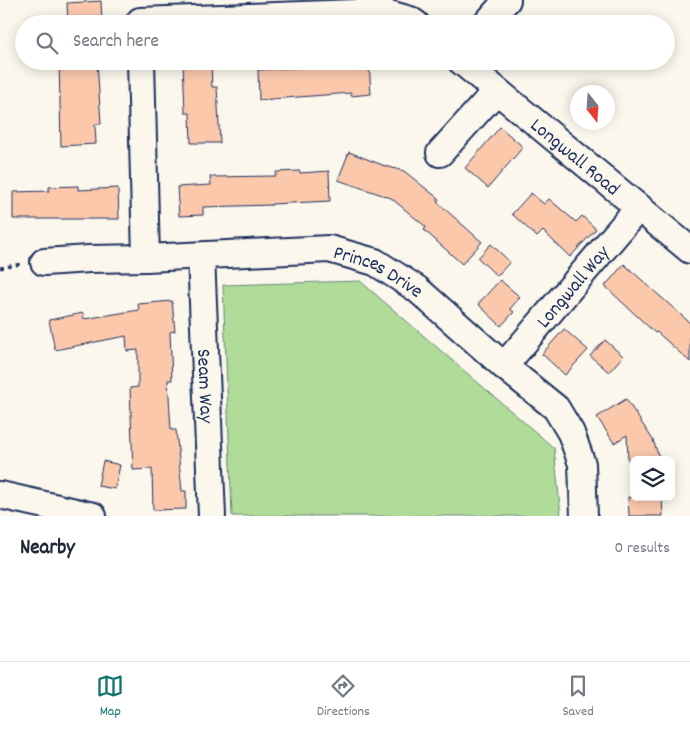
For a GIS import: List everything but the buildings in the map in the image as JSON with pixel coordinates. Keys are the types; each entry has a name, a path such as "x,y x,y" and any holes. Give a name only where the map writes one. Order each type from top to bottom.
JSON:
{"street":[{"path":"494,15 507,0"},
{"path":"139,15 382,12 392,15"},
{"path":"141,70 146,258"},
{"name":"Longwall Road","path":"472,70 690,250"},
{"path":"440,153 496,91"},
{"name":"Longwall Way","path":"504,366 639,207"},
{"name":"Princes Drive","path":"44,262 329,249 375,262 417,289 504,366 556,408 571,433 582,464 584,516"},
{"name":"Seam Way","path":"201,256 212,516"},
{"path":"0,495 93,516"}],"green space":[{"path":"360,281 554,448 561,516 232,516 223,285"}]}
